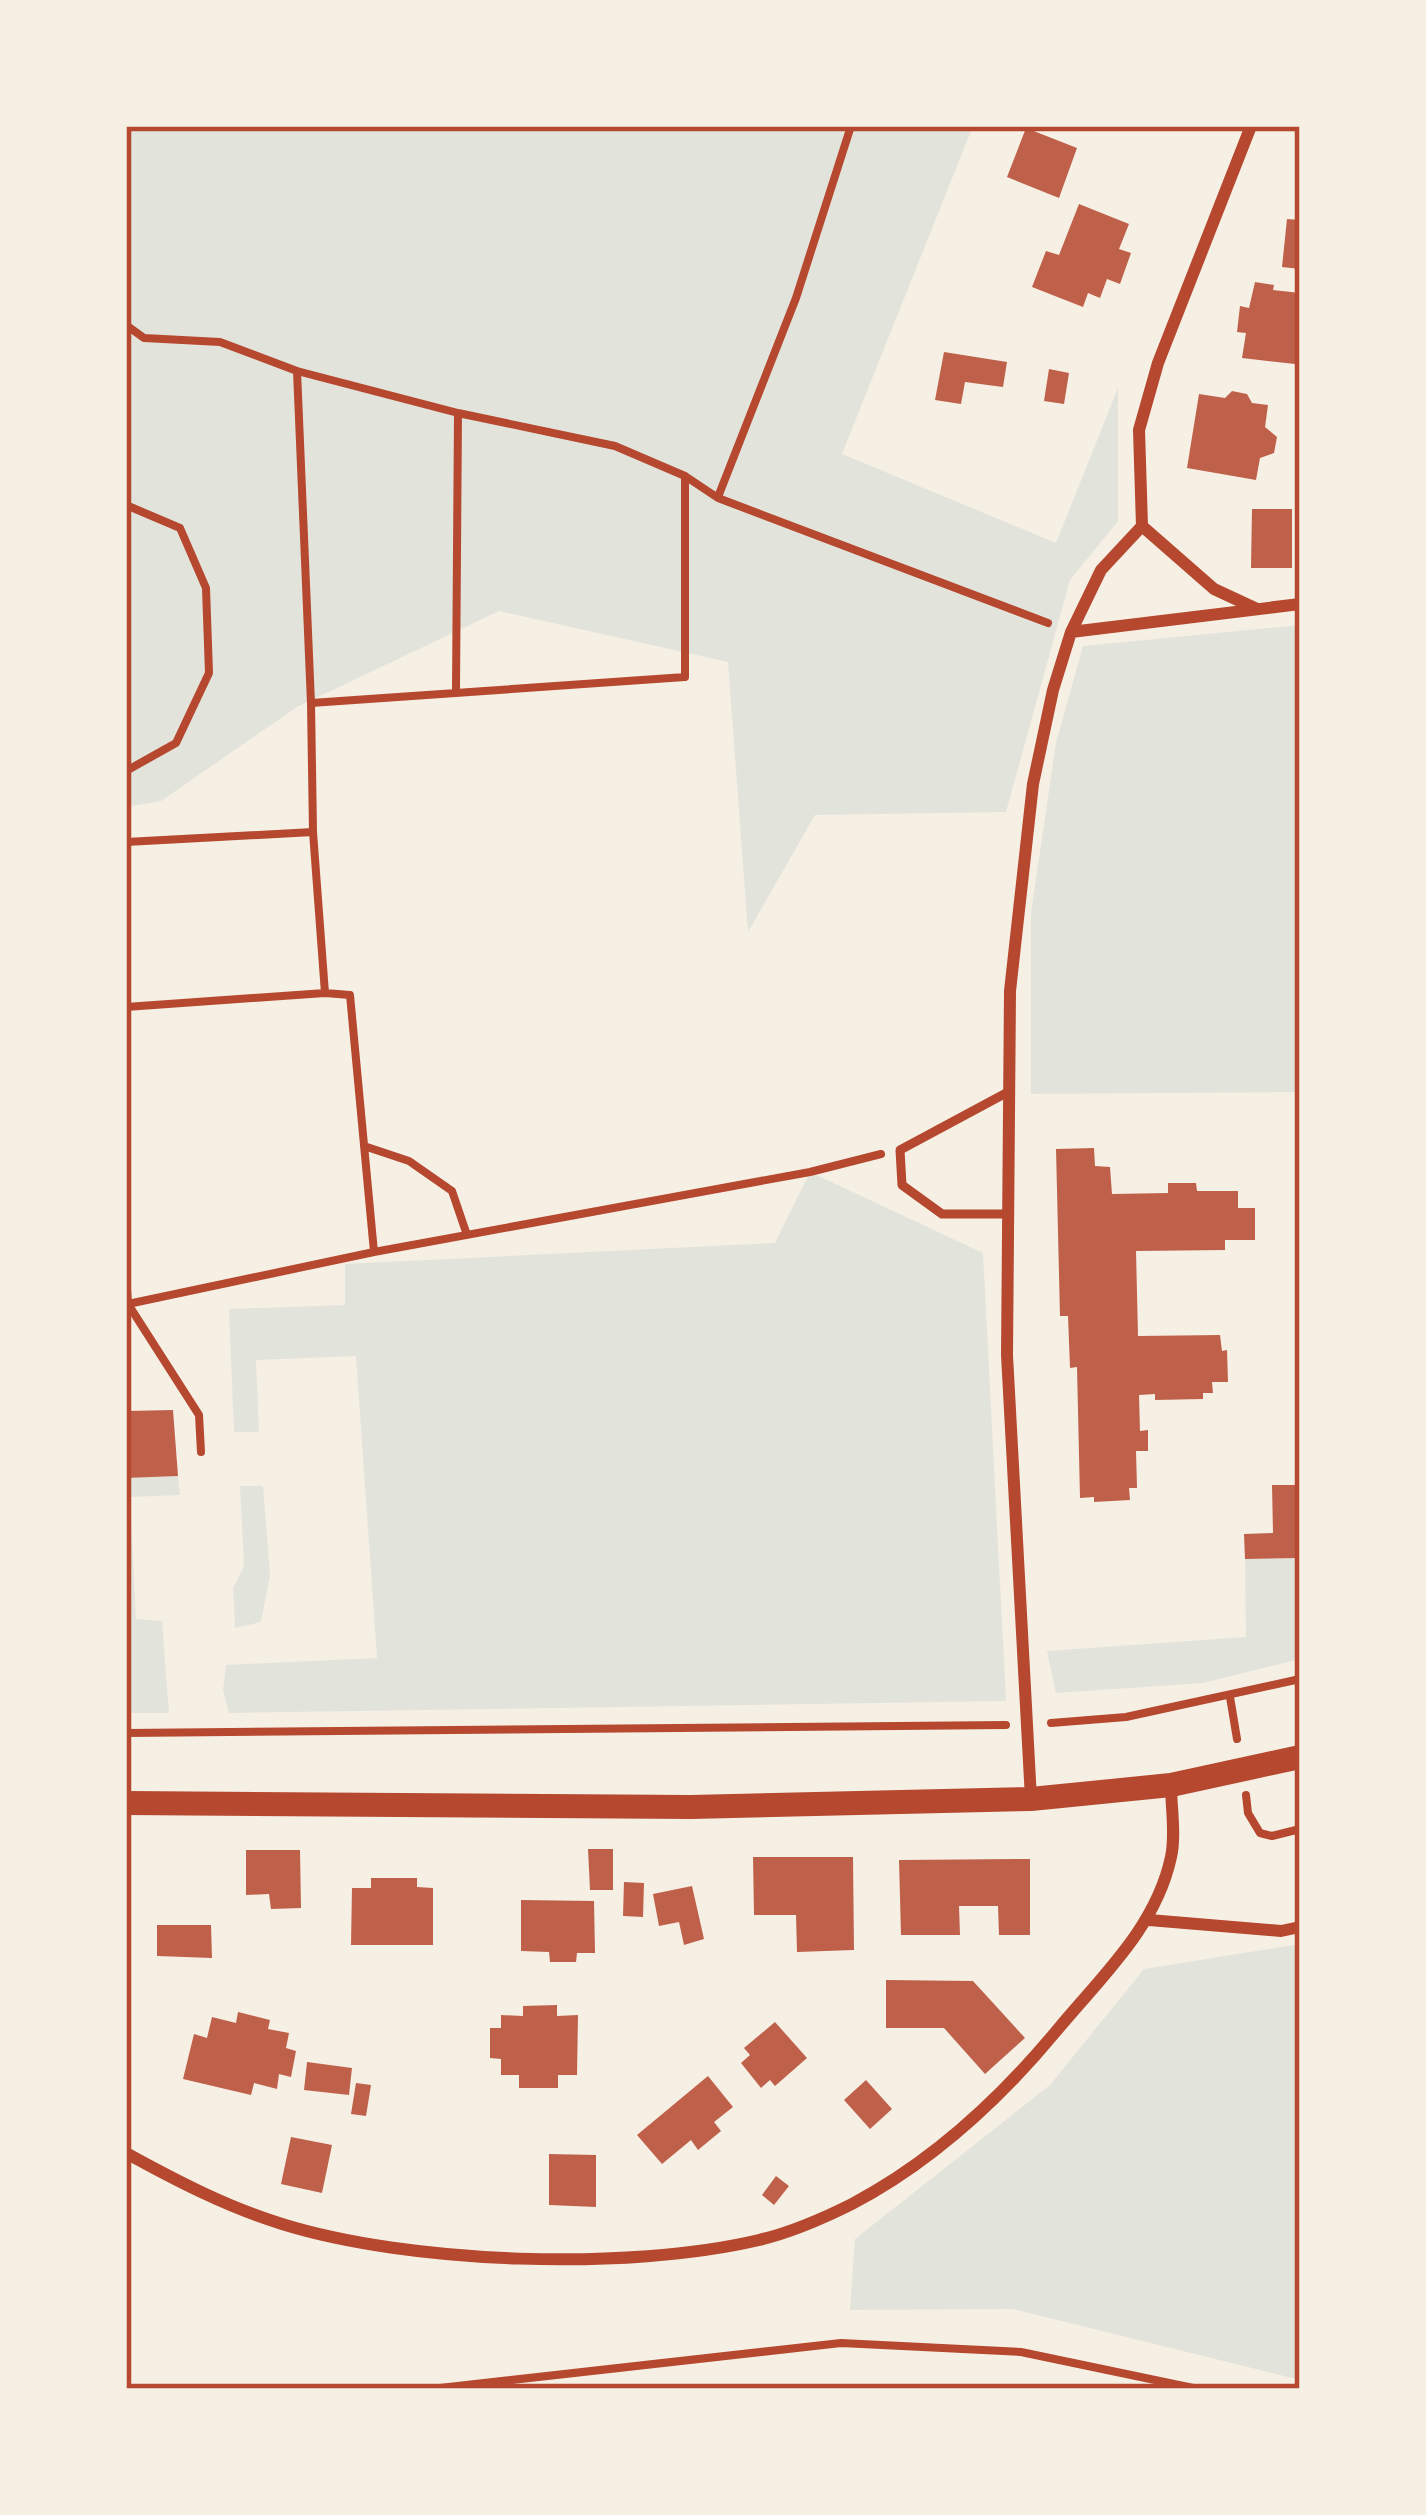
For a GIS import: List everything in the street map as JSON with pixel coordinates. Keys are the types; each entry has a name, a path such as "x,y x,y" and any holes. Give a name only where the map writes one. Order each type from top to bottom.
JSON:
{"main road":[{"path":"126,1803 691,1807 1031,1799 1171,1785 1300,1757"}],"street":[{"path":"1031,1799 1007,1355 1010,991 1020,878 1053,689 1071,632 1101,570 1142,526 1139,430 1158,363 1251,126"},
{"path":"1142,526 1214,590 1258,610"},
{"path":"1071,632 1300,604"},
{"path":"126,2153 198,2193 284,2225 398,2249 515,2258 658,2255 761,2240 849,2205 920,2164 991,2102 1051,2038 1149,1920 1172,1855 1171,1785"},
{"path":"1149,1920 1281,1931 1300,1928"}],"lane":[{"path":"1006,1214 942,1214 902,1185 900,1150 1008,1092"}],"path":[{"path":"718,498 796,298 850,126"},
{"path":"126,325 144,338 220,342 297,371 615,446 686,476 718,498 1071,632"},
{"path":"297,371 314,832 326,993"},
{"path":"456,690 458,412"},
{"path":"311,703 685,677 686,476"},
{"path":"126,505 180,528 206,588 208,674 176,743 126,771"},
{"path":"126,842 314,832"},
{"path":"126,1007 350,995 374,1252"},
{"path":"364,1146 409,1161 452,1191 467,1235"},
{"path":"128,1304 374,1252 810,1172 900,1150"},
{"path":"126,1274 128,1304 199,1415 201,1452"},
{"path":"126,1733 1027,1724 1126,1717 1300,1679"},
{"path":"431,2389 841,2343 1021,2352 1198,2389"}],"shaded area":[{"path":"126,126 973,126 842,454 1056,543 1118,388 1118,521 1070,580 1006,812 815,815 748,932 728,662 499,611 297,707 161,801 126,807"},
{"path":"1300,625 1300,1231 1296,1092 1031,1094 1031,913 1056,743 1083,646"},
{"path":"810,1172 983,1253 1006,1701 229,1713 223,1691 226,1665 377,1658 356,1356 256,1360 259,1432 234,1432 229,1309 345,1305 345,1264 775,1243"},
{"path":"178,1476 180,1495 130,1497 136,1619 162,1621 169,1713 126,1713 126,1478"},
{"path":"240,1486 263,1486 270,1575 261,1622 235,1628 233,1588 244,1567"},
{"path":"1300,1558 1300,1659 1203,1683 1056,1693 1047,1651 1246,1637 1245,1559"},
{"path":"1300,1944 1300,2380 1013,2309 850,2310 855,2239 1050,2085 1144,1969"}],"building":[{"path":"1026,128 1077,148 1059,198 1007,177"},
{"path":"1079,204 1129,224 1119,249 1131,253 1120,284 1107,279 1100,298 1088,293 1083,307 1032,287 1046,251 1059,255"},
{"path":"1287,219 1300,220 1300,269 1282,267"},
{"path":"1255,282 1300,293 1300,362 1242,358 1246,333 1237,332 1240,306 1249,308"},
{"path":"944,352 1007,362 1003,387 965,382 961,404 935,400"},
{"path":"1049,369 1069,373 1064,404 1044,401"},
{"path":"1232,391 1247,394 1252,403 1268,405 1265,427 1277,437 1274,453 1260,458 1256,480 1187,468 1199,394 1225,398"},
{"path":"1252,509 1292,509 1292,568 1251,568"},
{"path":"1094,1148 1095,1166 1110,1167 1112,1194 1168,1193 1168,1183 1196,1183 1197,1191 1238,1191 1238,1208 1255,1208 1255,1240 1225,1240 1225,1250 1136,1251 1138,1336 1220,1335 1222,1351 1227,1350 1228,1382 1212,1382 1213,1393 1203,1393 1203,1399 1155,1400 1155,1394 1139,1395 1140,1431 1148,1430 1148,1451 1136,1451 1137,1488 1129,1488 1130,1500 1094,1502 1094,1497 1080,1498 1077,1367 1070,1368 1068,1316 1060,1316 1056,1149"},
{"path":"173,1410 178,1476 126,1478 126,1411"},
{"path":"1272,1485 1300,1485 1300,1558 1245,1559 1244,1534 1273,1533"},
{"path":"588,1849 613,1849 613,1890 590,1890"},
{"path":"246,1850 300,1850 301,1908 271,1909 269,1894 246,1895"},
{"path":"753,1857 853,1857 854,1950 797,1952 796,1915 754,1915"},
{"path":"1030,1859 1030,1935 999,1935 998,1906 959,1906 960,1935 901,1935 899,1860"},
{"path":"371,1878 417,1878 417,1887 433,1888 433,1945 351,1945 352,1888 371,1888"},
{"path":"624,1882 644,1883 643,1917 623,1916"},
{"path":"692,1886 704,1939 684,1945 679,1922 659,1926 653,1894"},
{"path":"521,1900 594,1901 595,1953 577,1953 576,1962 550,1962 549,1952 521,1951"},
{"path":"157,1925 211,1925 212,1958 157,1956"},
{"path":"886,1980 973,1981 1025,2038 985,2074 944,2028 886,2028"},
{"path":"557,2005 557,2016 578,2015 577,2075 558,2075 558,2088 519,2088 519,2075 501,2075 501,2059 490,2058 490,2028 501,2028 501,2015 523,2016 523,2006"},
{"path":"238,2012 270,2020 268,2029 289,2033 286,2048 296,2051 291,2077 279,2074 277,2089 254,2083 251,2095 183,2079 194,2034 207,2038 212,2017 236,2023"},
{"path":"775,2022 807,2058 775,2086 770,2080 761,2088 741,2063 750,2055 744,2048"},
{"path":"307,2062 352,2068 349,2095 304,2090"},
{"path":"708,2076 733,2107 714,2122 721,2131 698,2150 691,2140 662,2164 637,2135"},
{"path":"866,2080 892,2109 870,2129 844,2100"},
{"path":"356,2083 371,2085 366,2116 351,2114"},
{"path":"291,2137 332,2145 322,2193 281,2184"},
{"path":"549,2154 596,2155 596,2207 549,2205"},
{"path":"776,2176 789,2186 774,2205 762,2195"}]}
